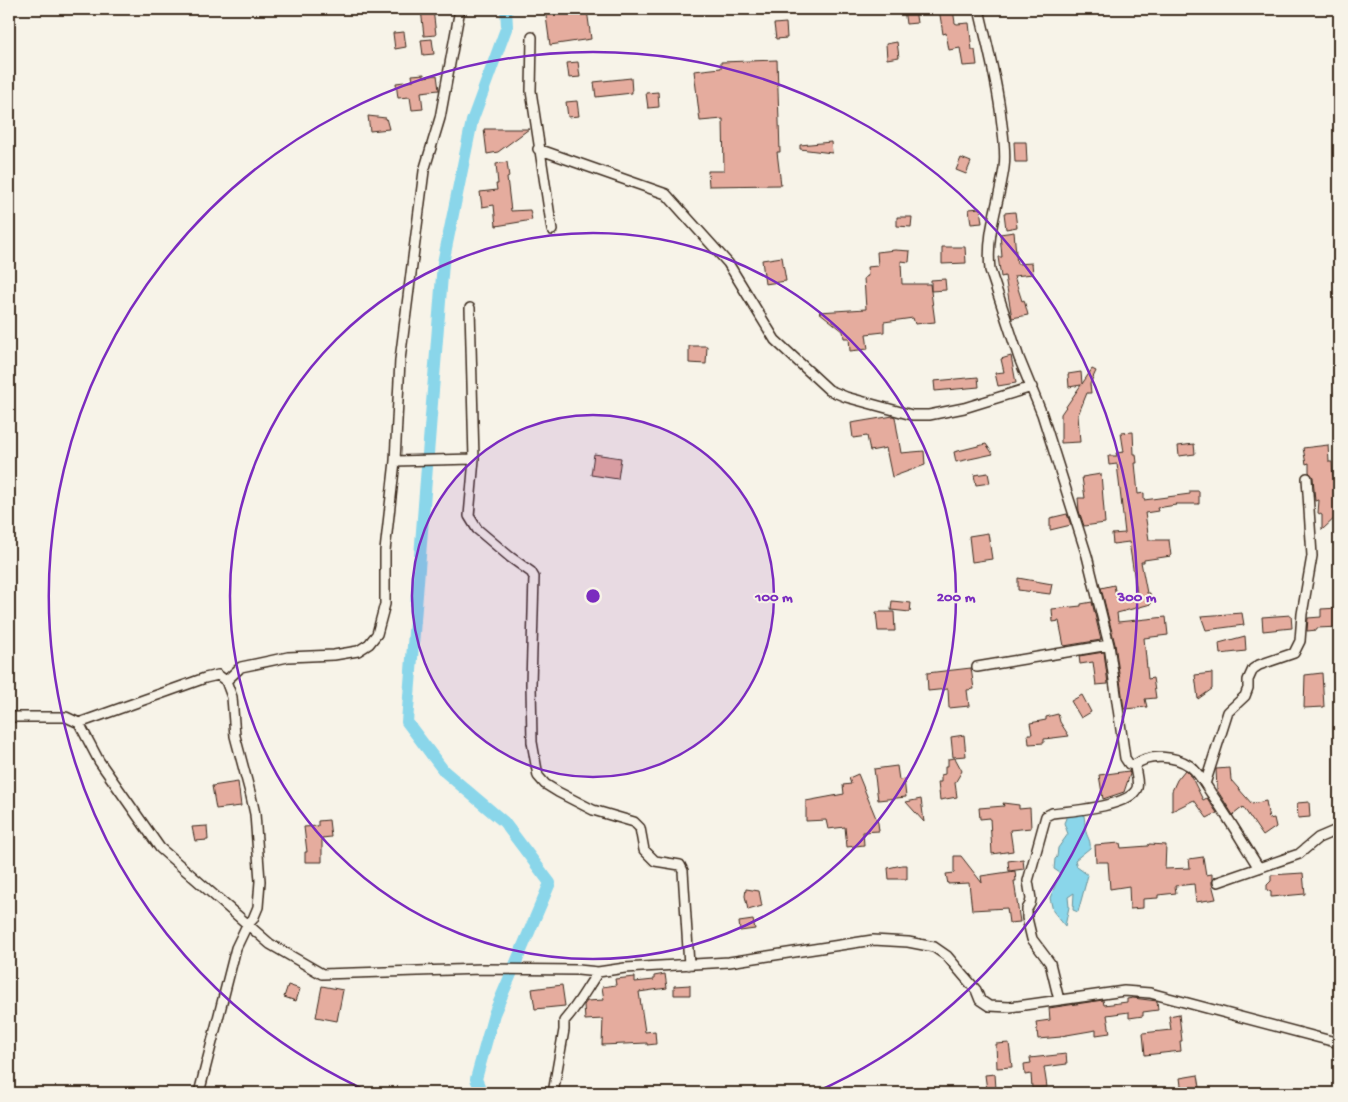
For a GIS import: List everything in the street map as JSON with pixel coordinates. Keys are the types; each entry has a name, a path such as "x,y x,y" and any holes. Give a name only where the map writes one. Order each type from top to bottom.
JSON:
{"street":[{"path":"226,681 241,667 288,656 334,655 358,651 369,644 377,634 385,604 385,551 395,461 403,334 424,171 440,118 460,9"},
{"path":"979,9 999,97 1004,143 1004,167 991,227 990,270 1019,358 1042,414 1087,556 1109,645 1125,758 1130,764 1135,765"},
{"path":"532,37 531,91 538,149 552,230"},
{"path":"538,149 666,194 728,263 775,340 829,390 846,397 912,415 929,415 964,408 1032,387"},
{"path":"470,308 474,459 469,516 477,529 531,572 534,577 531,684 532,742 538,776 545,784 593,810 634,822 640,828 644,850 654,861 680,865 690,964"},
{"path":"395,461 474,459"},
{"path":"1205,784 1228,712 1245,696 1248,680 1254,669 1264,663 1294,654 1300,641 1302,614 1312,556 1306,478"},
{"path":"977,668 1109,645"},
{"path":"79,724 218,675 226,681 232,697 235,736 251,796 256,833 256,853 260,881 258,907 236,948 199,1093"},
{"path":"9,717 66,717 79,724 99,761 160,848 270,944 322,974 482,969 598,972 625,968 729,962 873,940 908,942 934,947 947,956 976,990 980,1000 988,1006 1010,1007 1124,992 1150,993 1339,1043"},
{"path":"1135,765 1142,760 1164,757 1180,761 1189,766 1205,784 1259,868"},
{"path":"1059,1000 1050,963 1032,939 1027,918 1027,909 1031,898 1028,881 1044,821 1046,816 1052,813 1112,805 1131,795 1136,791 1137,786 1135,765"},
{"path":"1218,882 1299,854 1318,838 1339,829"},
{"path":"553,1093 564,1021 573,1012 577,1002 598,972"}],"water":[{"path":"1079,805 1084,815 1090,848 1075,860 1077,867 1088,875 1078,912 1073,910 1074,893 1068,897 1069,907 1065,926 1053,911 1050,898 1060,873 1054,869 1058,848 1068,834 1064,823 1069,811"}],"building":[{"path":"421,9 433,9 436,35 424,36"},
{"path":"545,9 562,9 562,12 587,10 591,39 550,45"},
{"path":"904,9 915,9 917,23 906,24"},
{"path":"939,9 953,9 955,23 957,24 969,23 972,50 975,50 977,65 963,66 960,48 949,50 946,33 943,34"},
{"path":"786,23 787,38 776,39 774,24"},
{"path":"404,32 406,47 395,49 393,33"},
{"path":"432,39 434,54 423,55 421,40"},
{"path":"897,42 899,57 887,59 886,44"},
{"path":"777,60 780,152 777,152 781,185 709,186 708,171 724,171 723,119 700,121 694,71 721,68 721,62"},
{"path":"578,62 580,77 569,78 567,63"},
{"path":"424,74 424,77 437,75 439,90 421,92 423,109 412,110 410,97 398,98 396,83 413,81 412,75"},
{"path":"631,78 632,93 596,97 594,82"},
{"path":"658,92 659,107 648,108 646,93"},
{"path":"577,101 579,116 568,117 566,102"},
{"path":"368,116 386,118 389,129 370,131"},
{"path":"484,129 529,129 498,152 487,154"},
{"path":"831,142 832,153 800,149 800,145"},
{"path":"1014,142 1026,142 1027,162 1015,162"},
{"path":"961,158 971,162 966,174 956,170"},
{"path":"507,162 511,211 530,210 532,220 496,226 494,205 482,207 480,192 497,190 496,164"},
{"path":"980,208 982,223 971,224 969,209"},
{"path":"1015,212 1017,227 1006,229 1004,213"},
{"path":"897,217 912,217 911,227 897,226"},
{"path":"1014,232 1017,264 1032,263 1033,274 1014,276 1028,315 1012,318 1005,276 1001,277 998,257 1002,257 1000,234"},
{"path":"942,247 965,247 966,263 942,264"},
{"path":"910,251 909,262 901,261 902,284 930,284 935,322 915,324 913,318 884,322 884,332 866,334 868,349 850,351 849,338 844,338 843,331 819,312 866,309 864,278 868,276 867,267 878,266 877,252"},
{"path":"782,257 786,281 765,284 762,260"},
{"path":"945,279 946,290 931,291 931,280"},
{"path":"689,346 707,346 706,364 689,363"},
{"path":"1011,356 1016,383 998,386 995,373 1004,372 1001,359"},
{"path":"1092,369 1096,371 1090,384 1091,393 1087,393 1078,415 1080,442 1061,443 1061,414 1081,385 1069,387 1068,374 1081,372 1082,384"},
{"path":"978,377 979,387 935,391 934,381"},
{"path":"895,417 901,453 924,451 925,465 892,477 886,448 870,451 867,436 853,438 851,423"},
{"path":"1133,432 1138,494 1144,493 1144,500 1190,494 1190,491 1199,491 1199,504 1175,504 1157,508 1158,511 1145,513 1149,540 1169,540 1171,556 1141,562 1147,593 1150,593 1151,604 1117,613 1118,622 1166,617 1168,635 1144,638 1148,679 1153,678 1156,698 1145,699 1147,707 1124,709 1115,644 1101,588 1114,585 1116,596 1137,594 1129,542 1113,544 1112,534 1125,533 1117,464 1109,465 1108,456 1117,456 1116,453 1124,452 1121,433"},
{"path":"986,444 993,454 956,462 954,452"},
{"path":"1194,444 1195,454 1179,456 1178,446"},
{"path":"1328,445 1329,462 1332,462 1333,476 1338,476 1339,514 1322,530 1322,515 1318,513 1319,500 1315,501 1313,477 1309,472 1309,463 1306,464 1303,448"},
{"path":"594,454 621,458 618,479 591,475"},
{"path":"988,473 990,483 976,485 974,475"},
{"path":"1101,474 1105,523 1084,526 1079,511 1078,498 1085,498 1082,477"},
{"path":"1067,514 1071,525 1050,530 1050,518"},
{"path":"988,533 992,559 972,562 969,536"},
{"path":"1018,578 1052,584 1050,594 1018,590"},
{"path":"892,601 911,603 910,612 891,610"},
{"path":"1092,602 1101,640 1064,646 1059,621 1053,622 1052,609 1081,606 1081,604"},
{"path":"1339,608 1339,627 1317,628 1317,630 1307,631 1308,618 1321,617 1321,609"},
{"path":"876,612 894,612 895,631 878,631"},
{"path":"1242,613 1244,625 1206,630 1201,616"},
{"path":"1291,615 1292,628 1263,631 1262,617"},
{"path":"1245,636 1246,651 1220,654 1219,643"},
{"path":"1104,652 1108,684 1096,685 1093,662 1080,664 1079,656"},
{"path":"971,668 974,689 967,690 969,706 949,708 948,689 928,691 927,673"},
{"path":"1212,673 1212,689 1198,699 1195,675"},
{"path":"1322,673 1324,707 1304,708 1305,675"},
{"path":"1082,695 1091,712 1081,718 1071,701"},
{"path":"1058,714 1060,722 1069,736 1044,739 1044,743 1029,744 1028,734 1032,734 1030,723 1046,720 1046,717"},
{"path":"964,735 966,756 953,757 951,737"},
{"path":"955,758 962,771 955,783 957,797 940,800 938,782 941,782 941,775 945,774 945,766 948,766 948,759"},
{"path":"897,766 899,780 904,779 906,797 878,800 874,769"},
{"path":"1230,768 1231,780 1252,804 1266,801 1269,819 1274,818 1276,827 1263,836 1243,807 1233,815 1217,790 1216,769"},
{"path":"1185,770 1190,774 1203,800 1207,798 1217,813 1207,818 1194,800 1172,811 1172,791 1177,780"},
{"path":"1129,771 1130,774 1124,792 1103,799 1099,775"},
{"path":"858,774 878,823 879,831 863,832 864,845 847,847 845,827 828,829 826,820 806,821 806,801 844,794 843,785 851,784 849,778"},
{"path":"238,782 241,806 216,809 212,786"},
{"path":"921,799 924,822 906,802"},
{"path":"1309,802 1310,817 1298,818 1297,803"},
{"path":"1003,803 1019,805 1019,809 1030,808 1031,828 1010,830 1013,851 992,854 990,818 980,819 979,808 1004,806"},
{"path":"329,820 331,837 322,838 322,862 305,862 305,852 307,852 304,827 318,826 318,821"},
{"path":"207,826 208,840 195,841 192,827"},
{"path":"1120,843 1121,848 1148,846 1149,844 1166,845 1165,869 1190,868 1189,859 1203,857 1206,875 1212,874 1212,884 1216,899 1196,902 1194,884 1175,886 1176,893 1158,895 1158,898 1143,899 1143,908 1130,909 1129,886 1110,889 1108,862 1096,862 1095,845"},
{"path":"954,856 961,856 982,883 981,876 1015,871 1016,881 1014,881 1020,922 1009,923 1007,908 972,910 969,883 948,884 946,874 954,873"},
{"path":"1023,859 1024,869 1009,871 1008,861"},
{"path":"907,865 907,879 889,879 888,868"},
{"path":"1303,873 1305,894 1271,897 1271,892 1267,890 1267,885 1271,881 1271,875"},
{"path":"746,889 759,891 762,906 748,910 745,896"},
{"path":"753,920 755,929 740,931 739,922"},
{"path":"665,974 667,988 639,992 645,1032 655,1031 656,1044 602,1045 603,1019 585,1020 584,1005 587,1001 604,1000 602,987 616,985 615,979 635,977 635,982 654,980 654,976"},
{"path":"288,985 300,989 296,1001 284,997"},
{"path":"562,985 565,1006 535,1009 532,989"},
{"path":"690,985 690,995 674,995 674,986"},
{"path":"322,986 343,990 337,1021 316,1017"},
{"path":"1127,999 1157,1001 1158,1010 1143,1012 1143,1016 1129,1018 1129,1012 1107,1015 1110,1033 1096,1035 1096,1030 1061,1037 1038,1039 1036,1022 1050,1020 1049,1008 1103,1000 1104,1005 1127,1002"},
{"path":"1179,1014 1182,1041 1180,1041 1181,1051 1145,1055 1143,1033 1171,1030 1169,1016"},
{"path":"1009,1043 1012,1067 997,1068 996,1044"},
{"path":"1066,1054 1067,1064 1044,1067 1047,1087 1032,1088 1031,1074 1025,1075 1024,1064 1031,1063 1030,1058"},
{"path":"995,1074 996,1089 987,1090 985,1075"},
{"path":"1198,1075 1201,1093 1182,1093 1180,1078"}],"waterway":[{"path":"482,1093 476,1079 494,1014 550,883 504,822 444,771 407,722 443,263 472,121 507,26 506,9"}]}
